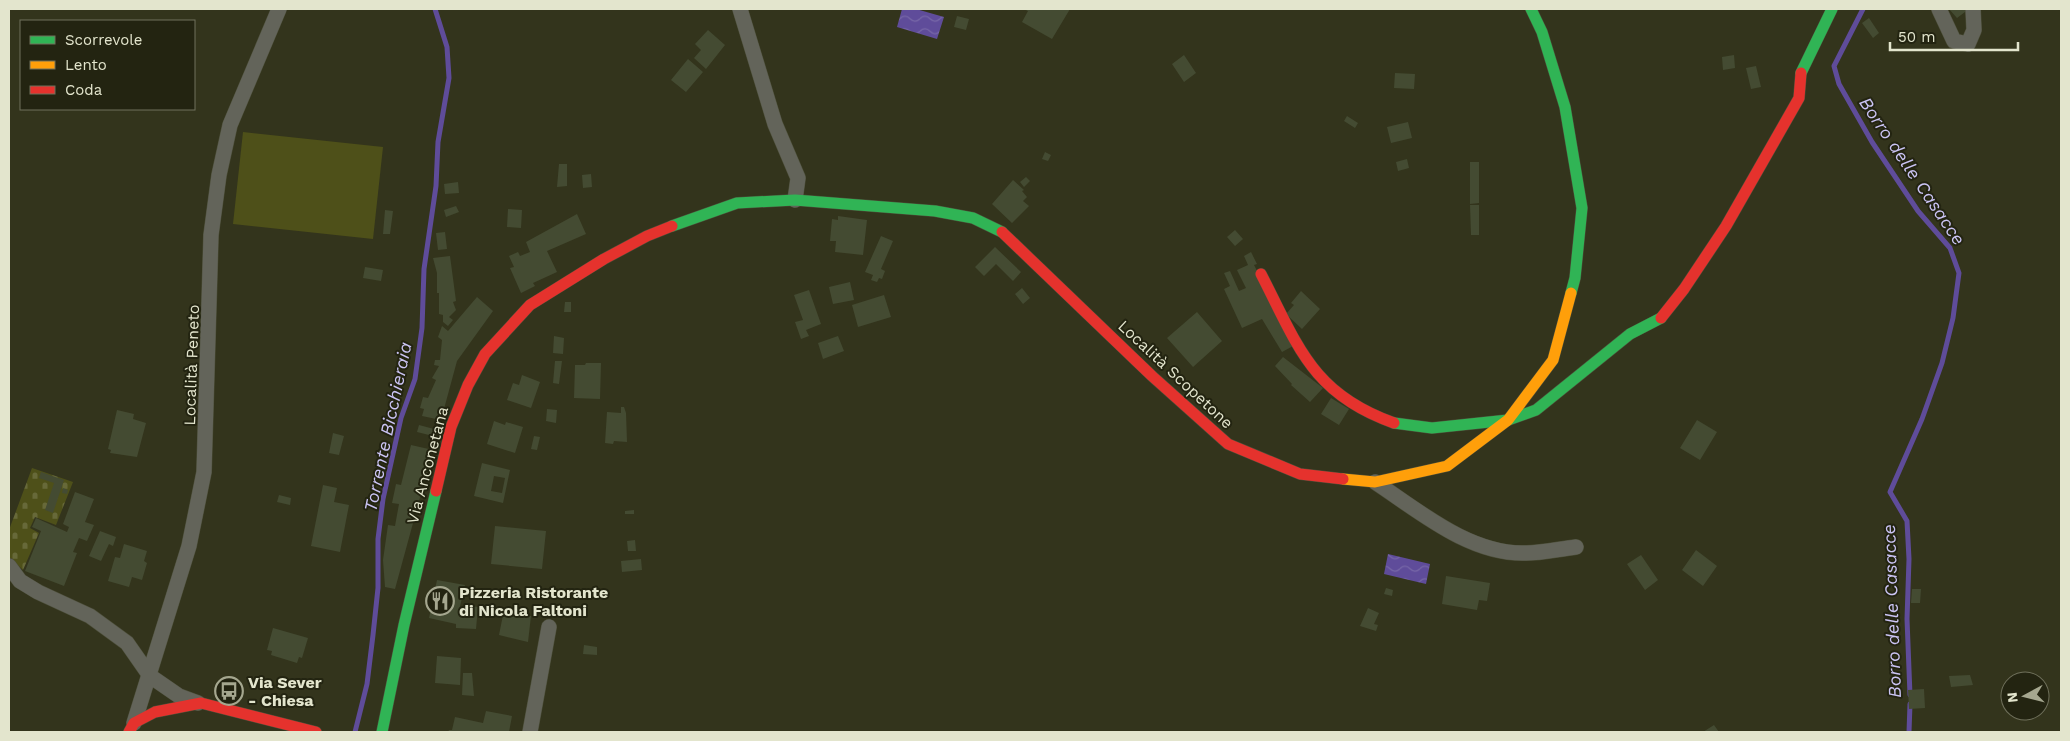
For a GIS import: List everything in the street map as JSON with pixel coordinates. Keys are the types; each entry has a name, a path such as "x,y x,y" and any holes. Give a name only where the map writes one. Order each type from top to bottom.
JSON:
{"main road":[{"name":"Località Scopetone","path":"795,200 935,211 973,218 999,230 1152,376 1228,444 1300,474 1375,482 1447,466 1508,420 1553,360 1575,278 1582,208 1565,107 1542,32 1532,9"},
{"path":"1261,274 1305,359 1324,381 1348,402 1369,414 1397,424 1432,428 1508,420 1536,410 1630,334 1660,320 1684,289 1726,226 1791,112 1798,98 1801,73 1825,20 1832,9"},
{"name":"Via Anconetana","path":"382,732 404,626 451,427 468,384 485,354 530,305 604,259 647,236 686,220 737,203 795,200"},
{"path":"132,728 155,712 201,704 316,732"}],"street":[{"name":"Località Peneto","path":"132,728 150,676 189,546 204,472 211,235 219,174 230,125 279,9"},
{"path":"740,9 773,116 798,178 795,200"},
{"path":"1939,9 1954,41 1968,44 1974,30 1973,9"},
{"path":"1375,482 1443,527 1483,546 1525,553 1576,547"},
{"path":"9,566 20,581 38,592 90,616 127,643 150,676 178,696 201,704"},
{"path":"530,732 548,627"}],"green space":[{"path":"243,132 383,147 373,239 233,224"},
{"path":"32,468 73,482 56,525 35,517 30,528 39,533 23,570 9,557 9,530"}],"water":[{"path":"902,9 916,9 944,17 937,39 897,27"},
{"path":"1388,554 1430,564 1426,584 1384,574"}],"building":[{"path":"1024,9 1070,9 1052,39 1022,22 1028,11"},
{"path":"1949,9 1969,9 1957,18"},
{"path":"957,16 969,19 966,30 954,27"},
{"path":"1869,18 1879,33 1873,38 1862,23"},
{"path":"708,30 725,45 706,69 694,58 701,50 695,44"},
{"path":"1184,55 1196,73 1184,82 1172,64"},
{"path":"1734,55 1735,68 1723,70 1722,57"},
{"path":"688,59 703,72 686,92 671,80"},
{"path":"1756,66 1761,87 1751,89 1746,68"},
{"path":"1395,73 1415,74 1414,89 1394,88"},
{"path":"1347,116 1358,123 1355,128 1344,121"},
{"path":"1408,122 1412,138 1391,143 1387,127"},
{"path":"1045,152 1051,155 1048,161 1042,159"},
{"path":"1407,159 1409,168 1398,171 1396,162"},
{"path":"1470,162 1479,162 1479,203 1470,204"},
{"path":"559,164 567,164 567,186 557,187"},
{"path":"591,174 592,187 583,188 582,175"},
{"path":"1026,177 1030,181 1024,187 1020,182"},
{"path":"1013,180 1024,190 1022,191 1027,197 1023,201 1029,206 1012,223 992,204"},
{"path":"458,182 459,193 445,194 444,184"},
{"path":"1470,205 1479,205 1479,235 1471,235"},
{"path":"456,206 459,212 446,217 444,210"},
{"path":"508,209 522,210 521,228 507,227"},
{"path":"385,210 393,211 390,234 383,234"},
{"path":"577,214 586,234 547,251 557,272 533,283 535,286 521,293 510,268 514,267 509,256 518,252 520,256 530,252 526,242"},
{"path":"838,216 867,220 863,255 835,252 836,241 830,241 832,219 838,220"},
{"path":"1235,230 1243,239 1235,246 1227,237"},
{"path":"445,232 447,249 438,250 436,233"},
{"path":"881,236 893,241 881,269 885,271 882,279 879,278 877,282 871,280 873,275 865,272"},
{"path":"995,247 1021,272 1013,281 996,264 984,276 975,267"},
{"path":"1251,252 1257,264 1254,265 1295,345 1282,352 1262,319 1242,328 1224,289 1230,286 1224,273 1230,271 1239,291 1246,288 1237,270 1248,265 1244,256"},
{"path":"450,256 456,301 453,302 456,310 449,317 453,320 448,326 443,322 443,315 439,314 437,273 433,258"},
{"path":"365,267 383,270 381,281 363,278"},
{"path":"850,282 854,300 833,304 829,287"},
{"path":"1022,288 1030,298 1023,304 1015,294"},
{"path":"809,290 821,324 806,330 809,336 801,339 795,322 803,320 794,295"},
{"path":"1301,291 1320,309 1302,329 1286,314 1294,305 1291,303"},
{"path":"884,295 891,317 858,327 852,305"},
{"path":"477,297 493,311 457,361 441,420 422,416 424,409 420,408 423,397 428,398 436,380 432,378 439,366 434,365 435,360 440,360 442,340 438,337 442,326 448,331"},
{"path":"565,302 571,302 571,312 564,312"},
{"path":"1197,312 1222,341 1193,367 1167,338"},
{"path":"554,336 564,338 563,354 553,353"},
{"path":"838,336 844,351 823,359 818,343"},
{"path":"1283,357 1323,388 1310,402 1291,385 1275,366"},
{"path":"555,361 562,361 559,384 553,383"},
{"path":"586,363 601,363 600,399 574,398 575,365 585,365"},
{"path":"522,375 540,382 531,408 507,400 513,383 519,385"},
{"path":"1331,398 1349,409 1339,425 1321,414"},
{"path":"621,407 624,407 626,413 627,442 614,441 613,444 605,443 607,412 621,413"},
{"path":"547,409 557,410 556,423 546,421"},
{"path":"117,410 134,414 133,419 146,423 137,457 110,453 111,450 108,449"},
{"path":"1697,420 1717,432 1700,460 1680,448"},
{"path":"494,421 505,425 506,422 523,427 515,453 487,444"},
{"path":"419,425 434,429 433,436 417,432"},
{"path":"333,433 344,436 339,455 329,453"},
{"path":"534,436 540,437 537,450 531,449"},
{"path":"411,445 433,450 395,589 385,587 383,560 388,525 395,526 399,504 392,503 396,484 401,485"},
{"path":"482,463 510,470 503,503 474,496","holes":["494,476 505,478 502,493 491,491"]},
{"path":"41,472 64,480 53,513 45,510 54,483 39,478"},
{"path":"323,485 337,488 334,502 349,505 340,552 311,546"},
{"path":"63,488 68,490 67,494 62,493"},
{"path":"75,492 94,499 85,522 94,525 87,541 79,538 73,552 77,553 64,586 25,571 41,531 32,527 36,518 67,532 69,527 63,524"},
{"path":"279,495 291,498 290,505 277,502"},
{"path":"634,510 634,514 625,514 625,511"},
{"path":"495,526 546,531 542,569 491,564"},
{"path":"100,531 116,537 113,546 109,544 101,561 89,556"},
{"path":"635,540 636,551 628,551 627,541"},
{"path":"124,544 147,551 144,561 147,563 142,580 132,577 129,587 108,581 115,557 120,558"},
{"path":"1696,550 1717,566 1703,586 1682,570"},
{"path":"1641,555 1658,580 1645,590 1627,564"},
{"path":"641,559 642,570 622,572 621,561"},
{"path":"1446,576 1490,583 1487,601 1479,600 1477,610 1442,604"},
{"path":"437,580 465,585 458,615 470,616 471,606 478,607 476,629 456,628 456,624 429,618"},
{"path":"1386,588 1393,590 1392,596 1384,594"},
{"path":"1912,589 1921,589 1920,603 1911,603"},
{"path":"1368,608 1379,613 1374,624 1378,625 1376,631 1360,626"},
{"path":"504,610 531,616 528,642 499,635"},
{"path":"273,628 308,638 302,658 299,657 297,663 271,655 272,651 267,650"},
{"path":"584,645 597,647 597,655 583,654"},
{"path":"437,656 461,658 460,685 435,683"},
{"path":"463,673 472,673 474,696 462,695"},
{"path":"1970,675 1973,685 1951,687 1949,676"},
{"path":"1924,689 1925,708 1909,709 1908,690"},
{"path":"486,711 512,716 509,732 448,732 452,730 455,717 483,723"},
{"path":"1714,725 1719,732 1703,732"}],"waterway":[{"name":"Torrente Bicchieraia","path":"355,732 367,684 373,635 378,588 378,539 383,499 401,418 415,379 422,328 424,269 436,186 438,142 449,78 447,47 435,9"},
{"name":"Borro delle Casacce","path":"1863,9 1834,66 1839,84 1872,142 1918,211 1950,248 1959,273 1953,318 1942,363 1922,419 1890,492 1907,521 1909,559 1907,619 1910,695"},
{"name":"Borro delle Casacce","path":"1909,732 1910,704"}],"traffic: fast":[{"path":"1531,9 1542,32 1565,107 1582,208 1575,278 1571,293"},
{"path":"1801,73 1832,9"},
{"path":"672,226 737,203 795,200 935,211 973,218 1002,232"},
{"path":"1394,423 1432,428 1508,420 1536,410 1630,334 1661,318"},
{"path":"382,732 404,625 436,491"}],"traffic: slow":[{"path":"1343,479 1375,482 1447,466 1508,420 1553,360 1571,293"}],"traffic: jam":[{"path":"1661,318 1684,289 1726,226 1799,98 1801,73"},
{"path":"436,491 451,427 468,385 485,354 530,305 604,259 647,236 672,226"},
{"path":"1002,232 1152,376 1228,444 1300,474 1343,479"},
{"path":"1261,274 1298,345 1311,365 1326,382 1344,398 1366,411 1394,423"},
{"path":"129,732 134,723 155,712 201,703 316,732"}],"place":[{"name":"Pizzeria Ristorante di Nicola Faltoni","path":"440,601"},
{"name":"Via Sever - Chiesa","path":"229,691"}]}
